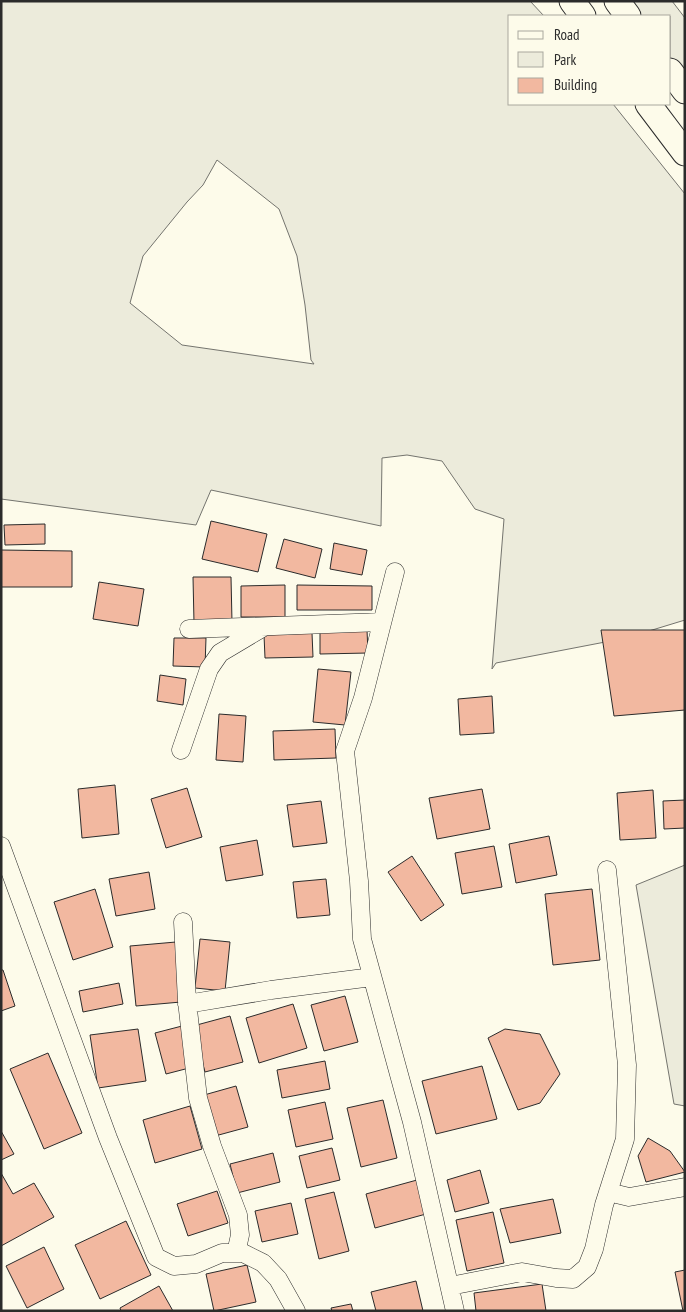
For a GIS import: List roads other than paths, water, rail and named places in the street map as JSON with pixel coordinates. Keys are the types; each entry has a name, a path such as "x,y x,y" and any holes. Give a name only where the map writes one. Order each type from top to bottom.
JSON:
{"main road":[{"path":"572,1 582,15"},
{"path":"617,1 627,15"},
{"path":"671,72 685,91"},
{"path":"649,105 685,153"}],"street":[{"path":"395,572 364,698 345,751 359,881 362,939 412,1122 455,1311"},
{"path":"189,629 382,622"},
{"path":"180,750 209,669 220,653 264,626"},
{"path":"1,846 108,1138 156,1258 174,1266 196,1264 222,1253 243,1253 263,1263 278,1279 296,1311"},
{"path":"450,1286 522,1272 573,1279 587,1267 594,1249 608,1192 625,1139 627,1065 606,870"},
{"path":"183,922 187,1004 198,1098 212,1146 238,1215 240,1235 236,1253"},
{"path":"187,1004 372,976"},
{"path":"608,1192 629,1197 685,1187"}]}
